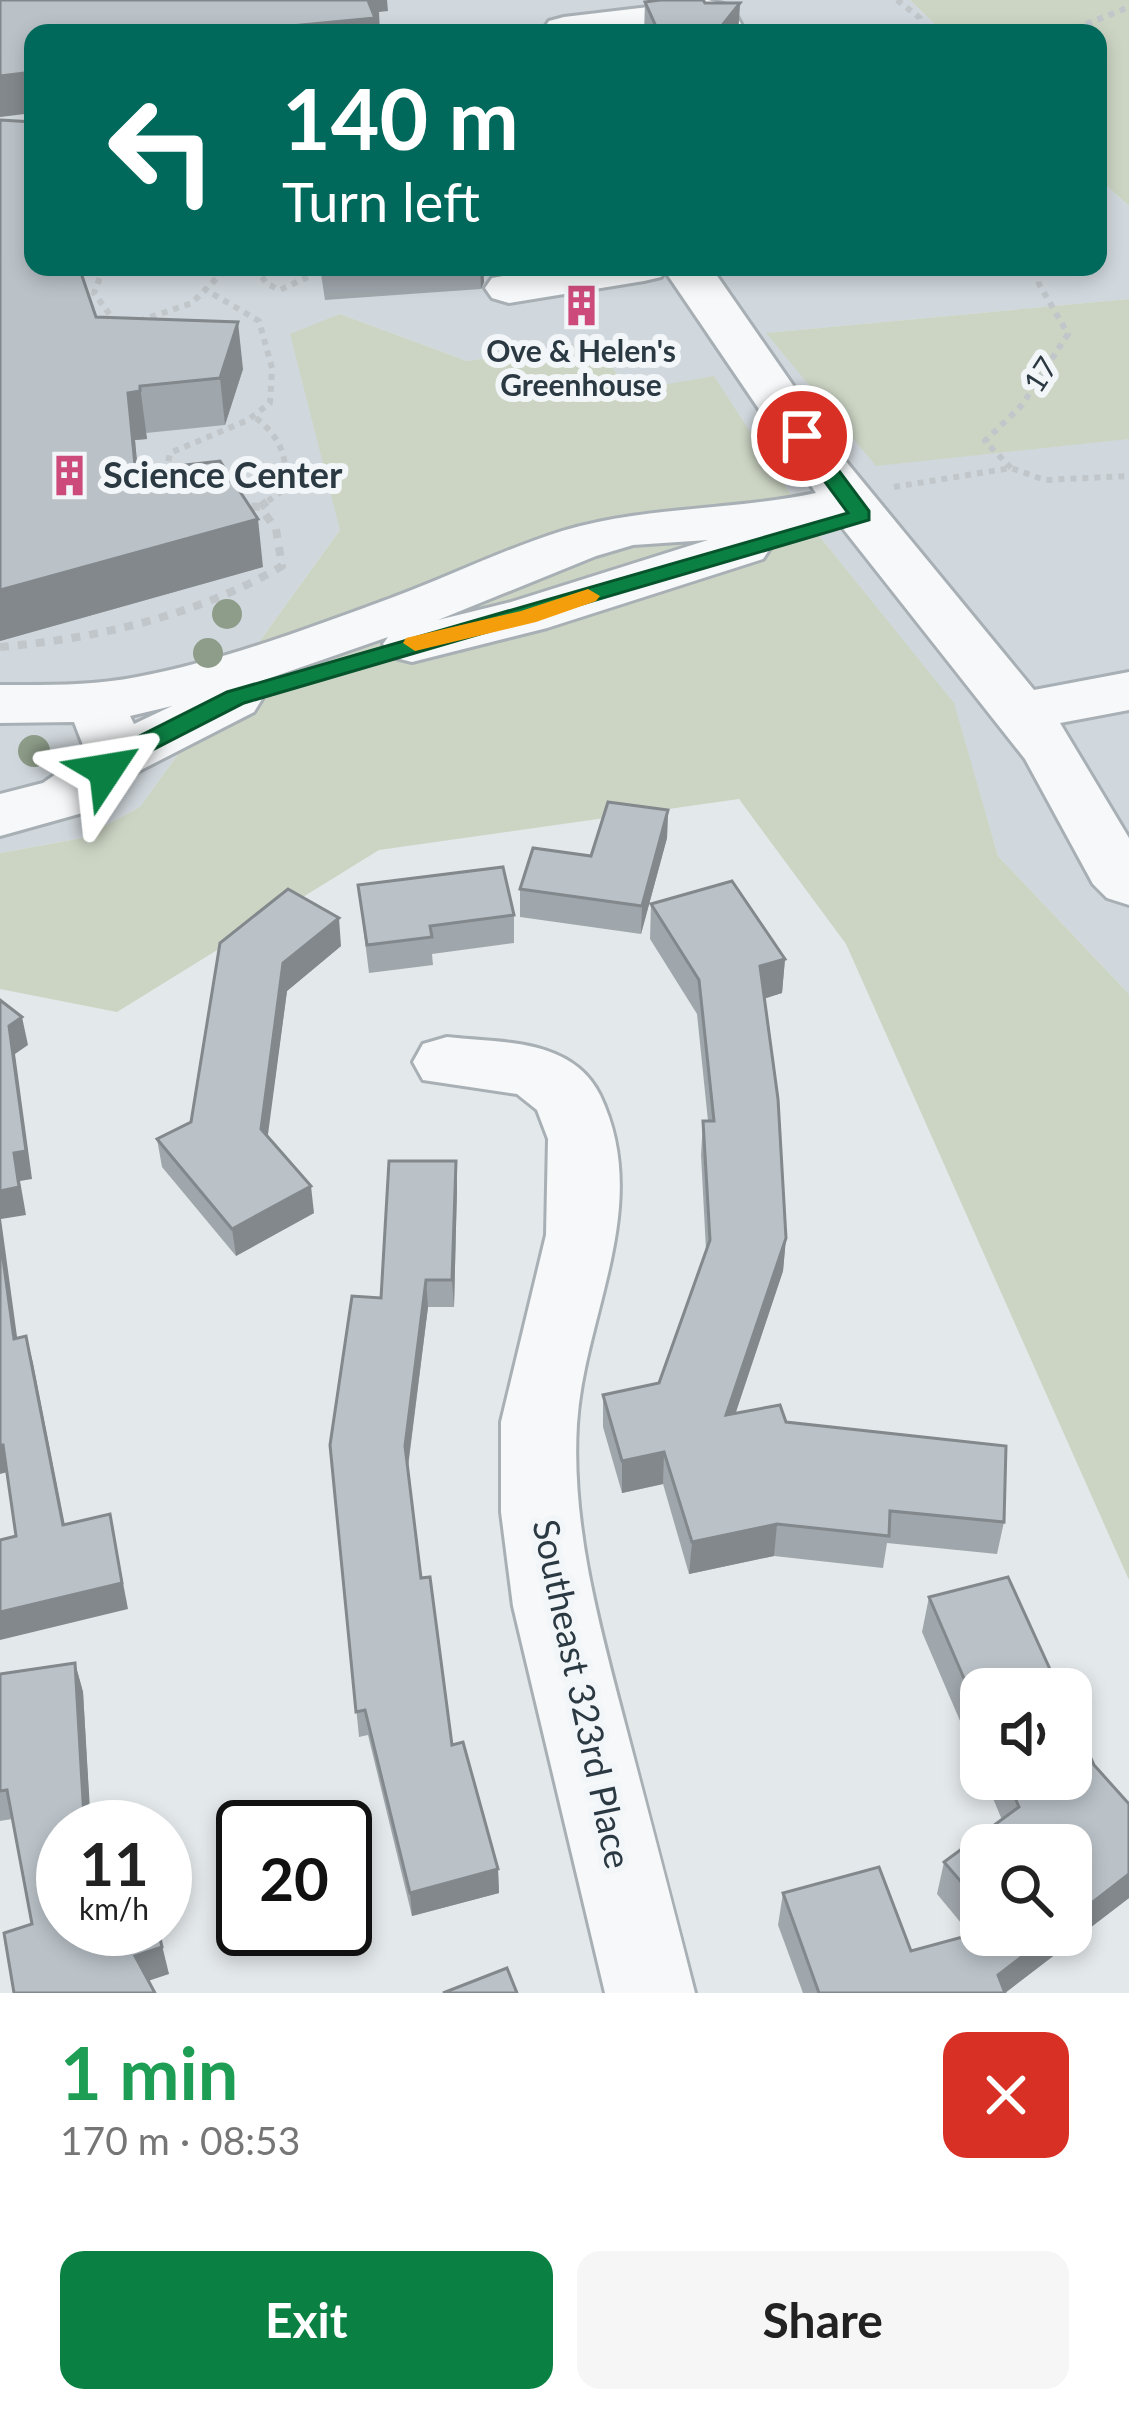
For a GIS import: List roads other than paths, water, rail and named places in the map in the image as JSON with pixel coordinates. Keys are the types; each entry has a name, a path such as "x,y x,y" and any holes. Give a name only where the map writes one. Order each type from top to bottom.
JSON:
{"street":[{"path":"559,21 706,13 716,15 720,24"},
{"path":"509,288 586,276"},
{"path":"693,276 852,504 1051,751 1115,869 1129,883"},
{"path":"81,703 136,696 214,677 412,610 577,544 630,529 759,521 852,504"},
{"path":"0,815 30,812 74,796 118,757 236,698 402,646 527,616 734,550 852,504"},
{"path":"1,662 81,703 106,723 118,757"},
{"path":"1019,712 1129,691"},
{"name":"Southeast 323rd Place","path":"447,1062 534,1071 566,1096 584,1139 582,1235 538,1422 540,1512 554,1606 650,1993"}],"place":[{"name":"Ove & Helen's Greenhouse","path":"581,306"},
{"name":"Science Center","path":"69,475"}]}
